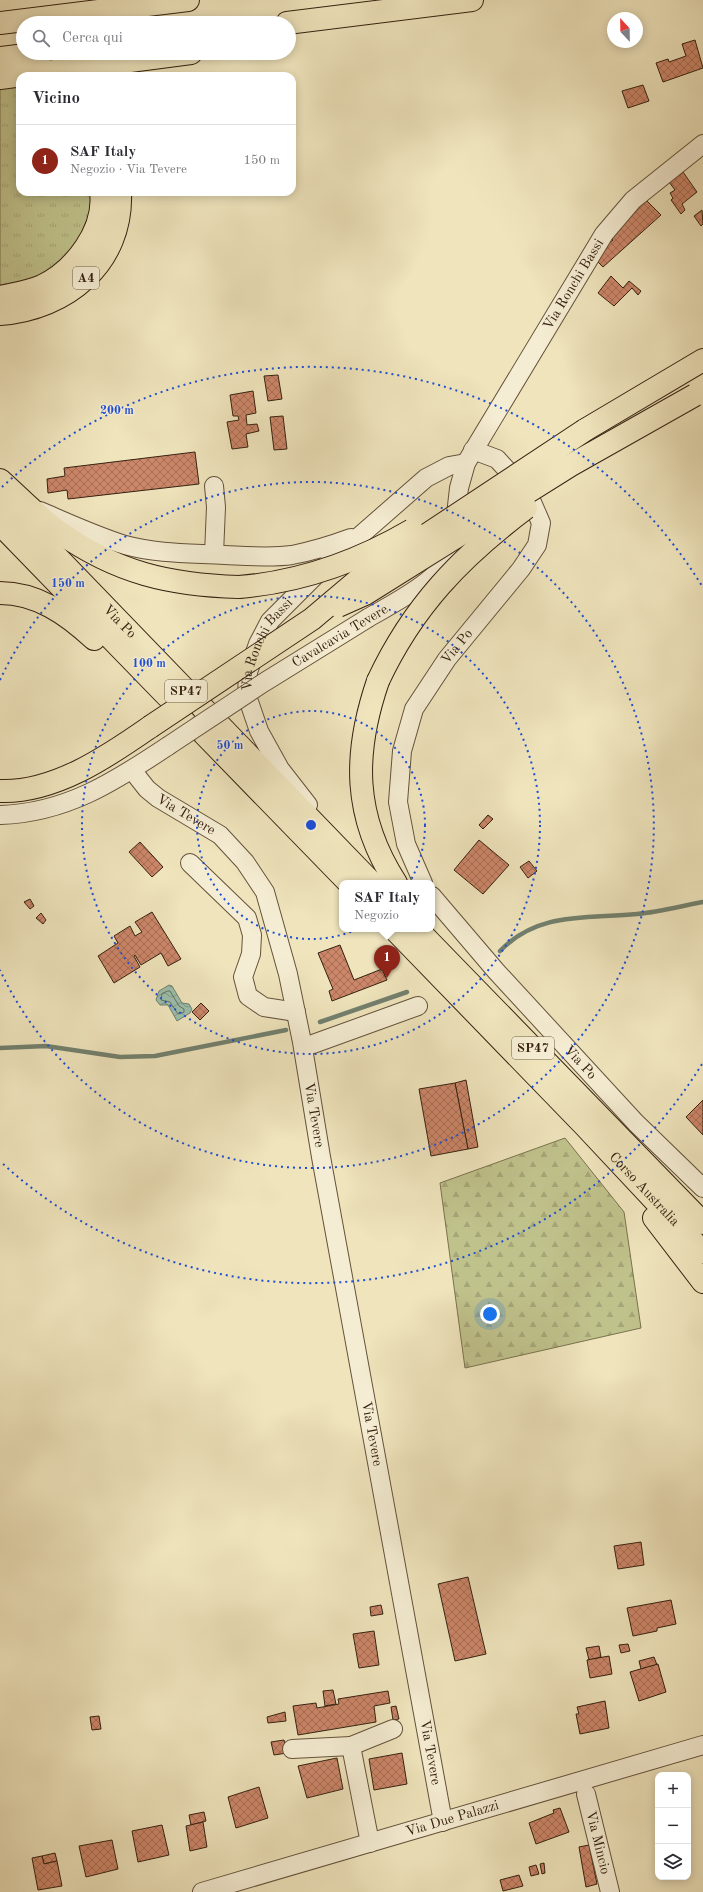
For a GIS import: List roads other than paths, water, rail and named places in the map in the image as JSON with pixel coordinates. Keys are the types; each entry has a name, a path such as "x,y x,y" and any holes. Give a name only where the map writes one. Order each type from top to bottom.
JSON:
{"highway":[{"path":"57,16 188,0"},
{"path":"296,22 472,0"},
{"path":"296,27 334,17"},
{"path":"0,23 16,21"},
{"path":"0,58 16,56"},
{"path":"46,72 138,60"},
{"path":"0,78 16,76"},
{"path":"0,297 23,293 42,286 58,276 73,262 88,243 96,226 101,208 100,196"},
{"name":"A4","path":"0,314 16,313 48,304 68,293 87,277 106,251 113,236 120,209 120,196"},
{"path":"0,480 58,532 98,556 130,570 158,579 188,584 239,587 297,579 356,558 404,534 703,360"},
{"path":"314,618 365,594 571,465 699,393"},
{"path":"394,880 382,858 369,824 362,792 360,770 362,739 378,681 389,656 409,623 440,584 480,545 548,491 699,393"},
{"path":"0,792 30,789 64,777 112,752 314,618 357,581 585,430"},
{"name":"Via Po","path":"0,498 369,880"},
{"name":"Via Po","path":"0,524 167,696 144,687 86,631 51,606 19,595 0,594"},
{"path":"204,734 346,880"},
{"path":"435,931 531,1047"},
{"name":"SP47","path":"397,932 585,1126 703,1282"},
{"name":"Via Po","path":"419,932 650,1167"},
{"name":"Corso Australia","path":"585,1126 703,1252"},
{"name":"SP47","path":"650,1167 703,1214"},
{"name":"Corso Australia","path":"650,1167 703,1223"}],"street":[{"name":"Via Ronchi Bassi","path":"329,839 304,799 280,770 259,731 247,696 248,672 258,644 270,621 323,568 426,478 470,456 604,234 634,200 703,144"},
{"name":"Cavalcavia Tevere","path":"132,770 263,683 430,578 449,560 452,551 459,488 470,456"},
{"name":"Via Po","path":"422,880 406,844 398,802 402,752 414,709 446,659 521,569 537,545 541,524 528,493 497,459 470,456"},
{"path":"214,486 216,514 214,554"},
{"name":"Via Ronchi Bassi","path":"30,507 78,528 126,545 150,550 214,554 274,556 292,555 326,548 363,534"},
{"path":"0,815 21,814 71,802 132,770"},
{"name":"Via Tevere","path":"132,770 147,789 169,806 220,835 245,862 265,892 288,974 303,1046 324,1172 443,1822"},
{"path":"190,863 247,918 252,935 251,954 243,977 248,996 264,1007 296,1012"},
{"name":"Via Po","path":"435,899 496,970 636,1123 703,1188"},
{"path":"303,1046 313,1044 418,1006"},
{"path":"292,1749 351,1746 393,1729"},
{"name":"Via Due Palazzi","path":"202,1892 703,1745"},
{"path":"351,1746 370,1843"},
{"name":"Via Mincio","path":"586,1794 610,1892"}],"water":[{"path":"169,985 172,986 182,1003 189,1004 192,1009 190,1013 177,1021 168,1005 160,1005 156,1000 159,991"}],"waterway":[{"path":"500,951 515,938 530,929 547,923 582,917 645,913 703,902"},
{"path":"320,1022 407,992"},
{"path":"0,1048 46,1046 120,1057 155,1056 286,1030"}],"tunnel":[{"path":"167,696 204,734"}],"place":[{"name":"SAF Italy","path":"387,978"}]}
